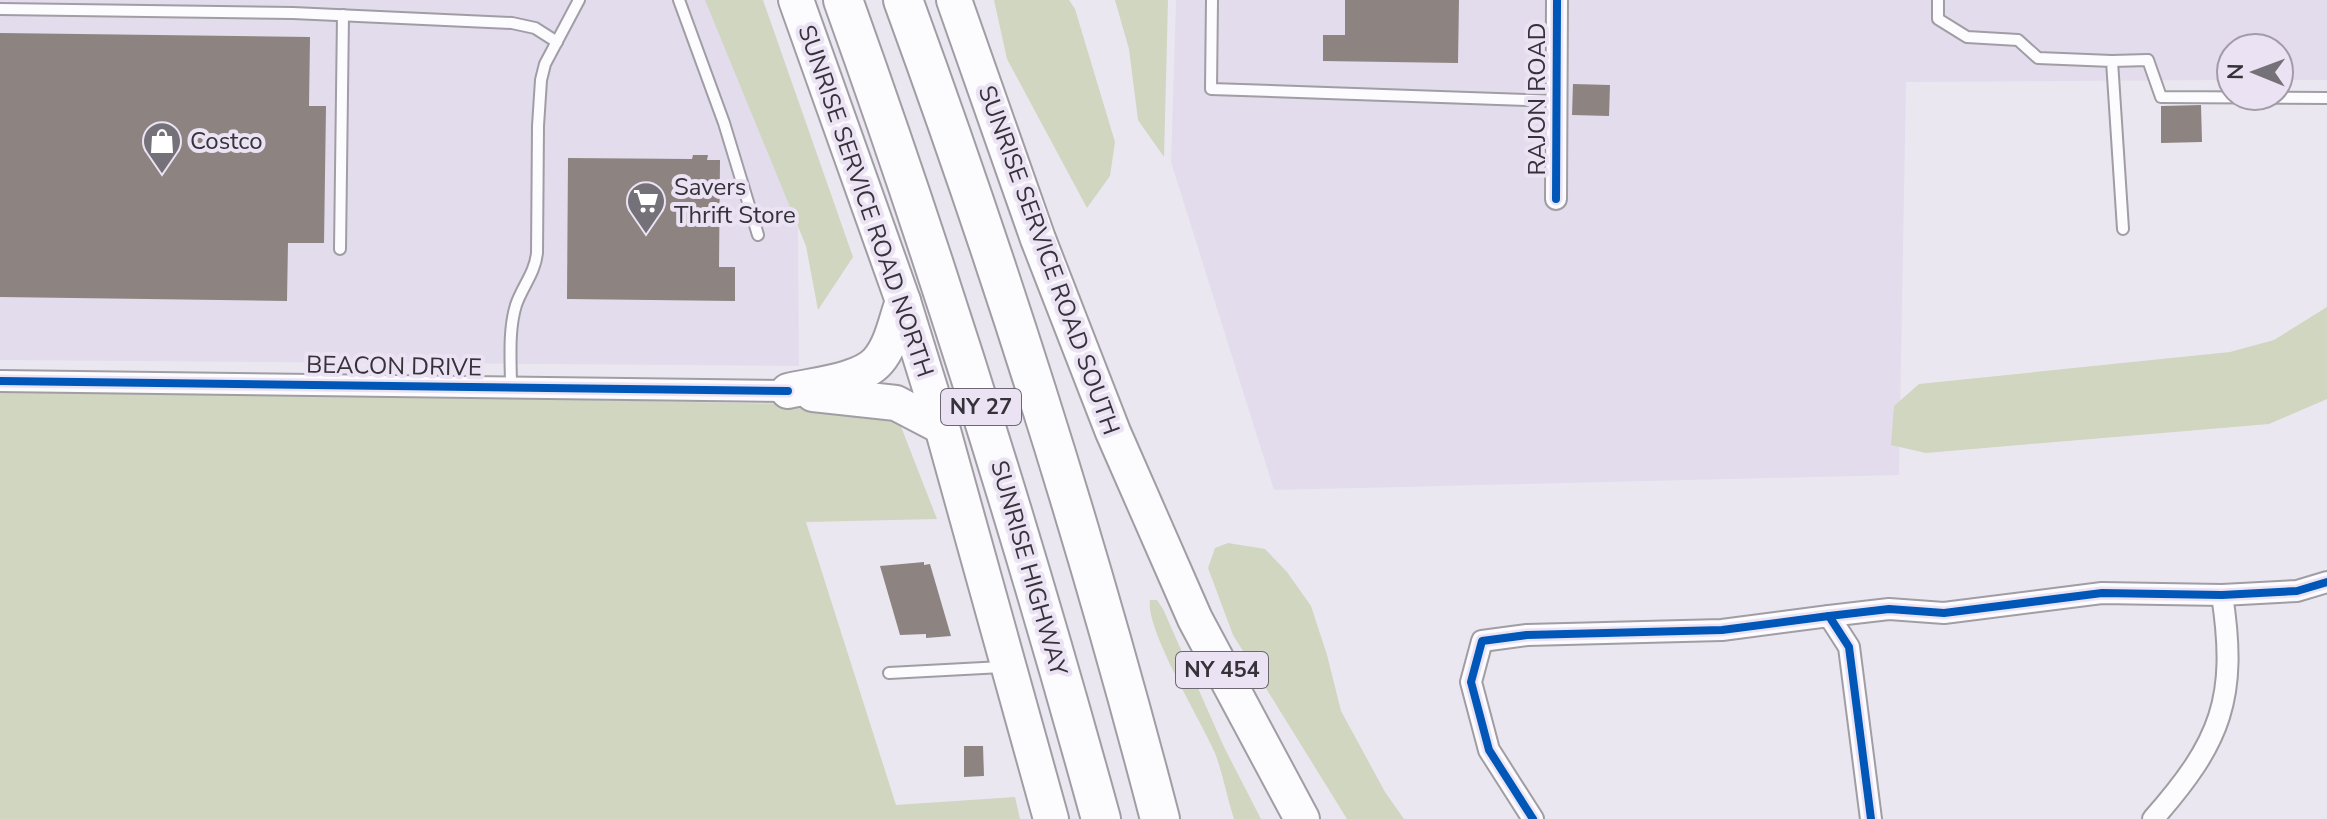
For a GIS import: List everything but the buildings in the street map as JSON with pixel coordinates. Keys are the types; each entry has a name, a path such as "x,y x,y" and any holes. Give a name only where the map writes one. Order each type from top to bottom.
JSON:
{"highway":[{"path":"779,0 812,88 861,184"},
{"name":"SUNRISE SERVICE ROAD NORTH","path":"796,0 903,301 942,427 1051,819"},
{"name":"SUNRISE HIGHWAY","path":"843,0 908,184 992,443 1101,819"},
{"name":"NY 27","path":"903,0 997,270 1116,657 1160,819"},
{"name":"SUNRISE SERVICE ROAD SOUTH","path":"954,0 1073,334 1195,619 1302,819"},
{"path":"788,391 858,375 869,369 884,352 903,301"},
{"path":"788,391 896,403 942,427"}],"street":[{"name":"RAJON ROAD","path":"1556,199 1557,0"},
{"name":"BEACON DRIVE","path":"0,381 788,391"},
{"path":"1533,819 1489,750 1471,682 1482,641 1527,635 1722,630 1889,609 1944,613 2102,593 2222,595 2297,591 2327,582"},
{"path":"2153,819 2187,780 2215,731 2228,678 2229,637 2222,595"},
{"path":"1829,616 1849,647 1871,819"}],"lane":[{"path":"511,388 513,318 521,293 533,272 537,253 541,80 545,64 579,0"},
{"path":"679,0 720,111 758,235"},
{"path":"1212,0 1211,89 1557,101"},
{"path":"1938,0 1938,19 1967,37 2018,40 2038,58 2148,60 2161,97 2327,98"},
{"path":"0,9 343,15 512,23 535,28 557,42"},
{"path":"340,249 343,15"},
{"path":"2112,61 2123,229"},
{"path":"889,673 1008,666"}],"shaded area":[{"path":"0,0 718,0 798,229 799,366 0,360"},
{"path":"1176,0 2327,0 2327,80 2295,80 2295,32 2215,32 2215,80 1906,82 1899,475 1274,490 1171,162"}],"green space":[{"path":"705,0 763,0 853,257 818,310 806,246"},
{"path":"994,0 1069,0 1075,9 1115,142 1110,176 1087,208 1007,59"},
{"path":"1115,0 1168,0 1164,157 1138,120 1129,49"},
{"path":"2327,307 2327,399 2269,424 1926,453 1891,445 1894,406 1919,384 2230,352 2274,340"},
{"path":"0,388 893,406 937,519 806,522 896,805 1015,797 1020,819 0,819"},
{"path":"1228,543 1265,549 1287,572 1311,606 1341,711 1385,792 1404,819 1347,819 1233,635 1208,568 1215,548"},
{"path":"1150,600 1157,600 1163,609 1224,747 1261,819 1234,819 1215,753 1156,632"}],"cycle path":[{"path":"1556,199 1557,0"},
{"path":"0,381 788,391"},
{"path":"1829,616 1889,609 1944,613 2102,593 2222,595 2297,591 2327,582"},
{"path":"1533,819 1489,750 1471,682 1482,641 1527,635 1722,630 1829,616 1849,647 1871,819"}],"place":[{"name":"Costco","path":"162,175"},
{"name":"Savers Thrift Store","path":"646,235"}]}
